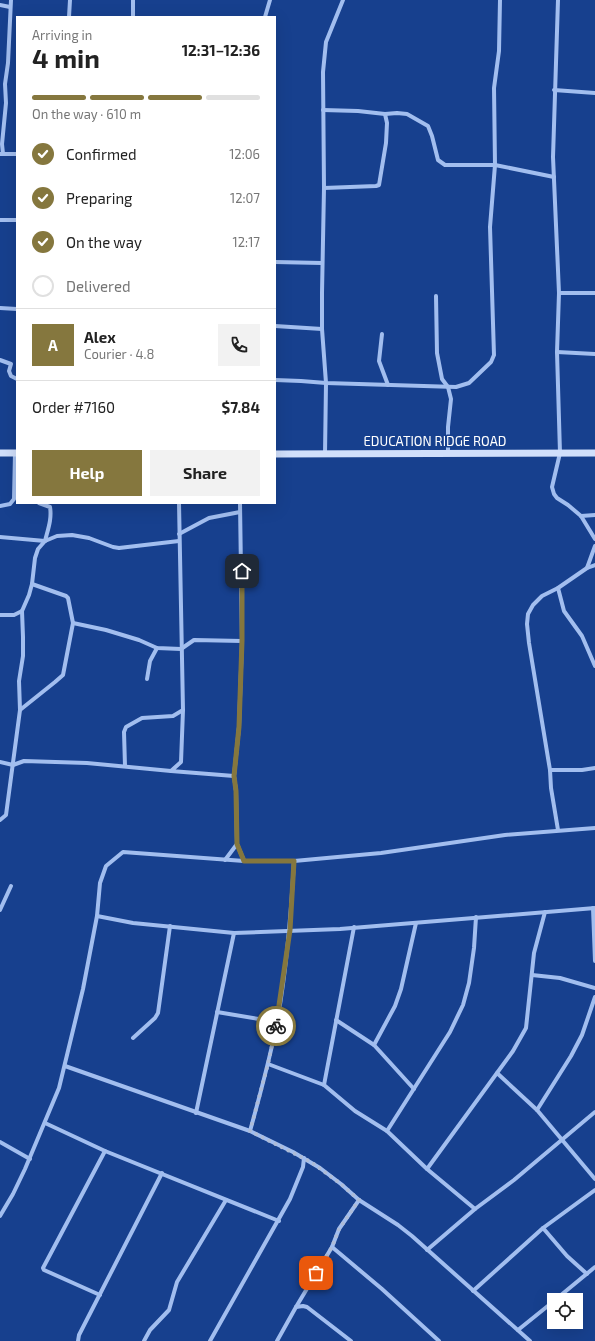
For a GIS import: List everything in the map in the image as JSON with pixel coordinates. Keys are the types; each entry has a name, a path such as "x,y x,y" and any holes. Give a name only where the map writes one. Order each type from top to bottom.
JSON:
{"main road":[{"path":"0,453 16,453"},
{"name":"EDUCATION RIDGE ROAD","path":"276,454 595,453"}],"street":[{"path":"11,0 8,63 5,84 6,103 1,154 16,154"},
{"path":"69,16 70,0"},
{"path":"133,0 133,16"},
{"path":"266,16 270,0"},
{"path":"325,454 326,383 322,329 324,188 323,72 326,42 344,0"},
{"path":"276,380 456,387 469,384 491,362 494,355 490,227 495,165 494,88 499,51 500,0"},
{"path":"558,0 553,158 559,293 558,352 560,453 552,486 554,494 557,498 581,516 595,539"},
{"path":"0,5 10,7"},
{"path":"554,90 595,92"},
{"path":"323,110 358,110 385,114 407,114 428,126 438,160 445,165 495,165 554,177"},
{"path":"324,188 379,185 386,143 387,123 385,114"},
{"path":"0,220 16,220"},
{"path":"276,262 322,264"},
{"path":"559,293 595,293"},
{"path":"436,296 437,353 442,379 448,387 451,399 448,427 448,453"},
{"path":"0,308 16,309"},
{"path":"276,326 322,329"},
{"path":"382,334 379,347 379,361 388,385"},
{"path":"558,352 595,354"},
{"path":"0,360 11,364 9,371 11,376 16,378"},
{"path":"0,506 10,504 16,499 16,453"},
{"path":"42,504 50,507 50,522 45,541"},
{"path":"171,771 181,762 183,710 179,504"},
{"path":"240,504 242,529 242,641 239,727 234,776 236,791 237,844 244,861"},
{"path":"179,534 209,518 240,512"},
{"path":"581,516 595,515"},
{"path":"0,820 6,814 20,710 19,681 23,656 22,611 32,584 35,558 38,549 45,541 56,536 72,535 89,538 119,548 179,541"},
{"path":"0,537 45,541"},
{"path":"587,568 595,546"},
{"path":"558,830 527,624 528,614 533,605 542,596 558,588 587,568 595,565"},
{"path":"20,710 63,674 73,623 68,598 66,596 32,584"},
{"path":"558,588 564,611 582,636 595,666"},
{"path":"0,615 14,615 22,611"},
{"path":"73,623 106,630 139,640 157,648 181,649 194,640 242,641"},
{"path":"147,680 150,661 157,648"},
{"path":"125,766 124,732 126,727 142,718 173,716 183,710"},
{"path":"0,762 12,765 24,761 87,763 234,776"},
{"path":"550,770 582,770 595,768"},
{"path":"0,1216 13,1194 30,1159 59,1088 66,1066 83,989 97,916 100,883 106,866 123,852 244,861 294,861 381,853 497,836 595,828"},
{"path":"225,860 237,844"},
{"path":"250,1131 268,1064 277,1022 290,930 294,861"},
{"path":"0,910 12,886"},
{"path":"97,916 133,923 234,933 416,923 594,908 595,961"},
{"path":"427,1169 513,1051 526,1028 534,953 546,912"},
{"path":"387,1131 450,1032 463,1005 469,983 474,948 476,917"},
{"path":"374,1045 401,989 416,923"},
{"path":"133,1038 155,1018 158,1013 170,926"},
{"path":"324,1085 354,927"},
{"path":"196,1113 234,933"},
{"path":"532,975 560,978 595,988"},
{"path":"537,1110 571,1056 582,1035 595,997"},
{"path":"217,1012 277,1022"},
{"path":"336,1020 374,1045 414,1089"},
{"path":"268,1064 324,1085 356,1111 387,1131 427,1169 475,1209"},
{"path":"66,1066 250,1131 304,1158 341,1184 359,1200 398,1225 530,1341"},
{"path":"497,1073 537,1110 595,1179"},
{"path":"427,1250 475,1209 514,1180 595,1112"},
{"path":"44,1123 104,1151 162,1173 279,1222"},
{"path":"0,1142 30,1159"},
{"path":"100,1295 44,1270 43,1268 104,1151"},
{"path":"210,1341 269,1236 279,1222 304,1167 304,1158"},
{"path":"78,1341 79,1335 162,1173"},
{"path":"473,1291 543,1228 595,1190"},
{"path":"144,1341 150,1330 169,1310 177,1282 226,1200"},
{"path":"277,1341 332,1247 339,1229 359,1200"},
{"path":"543,1228 567,1256 587,1274"},
{"path":"332,1247 382,1289 439,1341"},
{"path":"563,1293 595,1267"},
{"path":"518,1330 547,1306"},
{"path":"296,1307 307,1307 351,1341"}],"way so far":[{"path":"276,1026 268,1064 250,1131 311,1162 341,1184 359,1200 347,1215 339,1229 332,1247 316,1273"}],"route":[{"path":"242,571 242,641 239,727 234,776 236,791 237,844 244,861 294,861 290,930 276,1026"}]}
